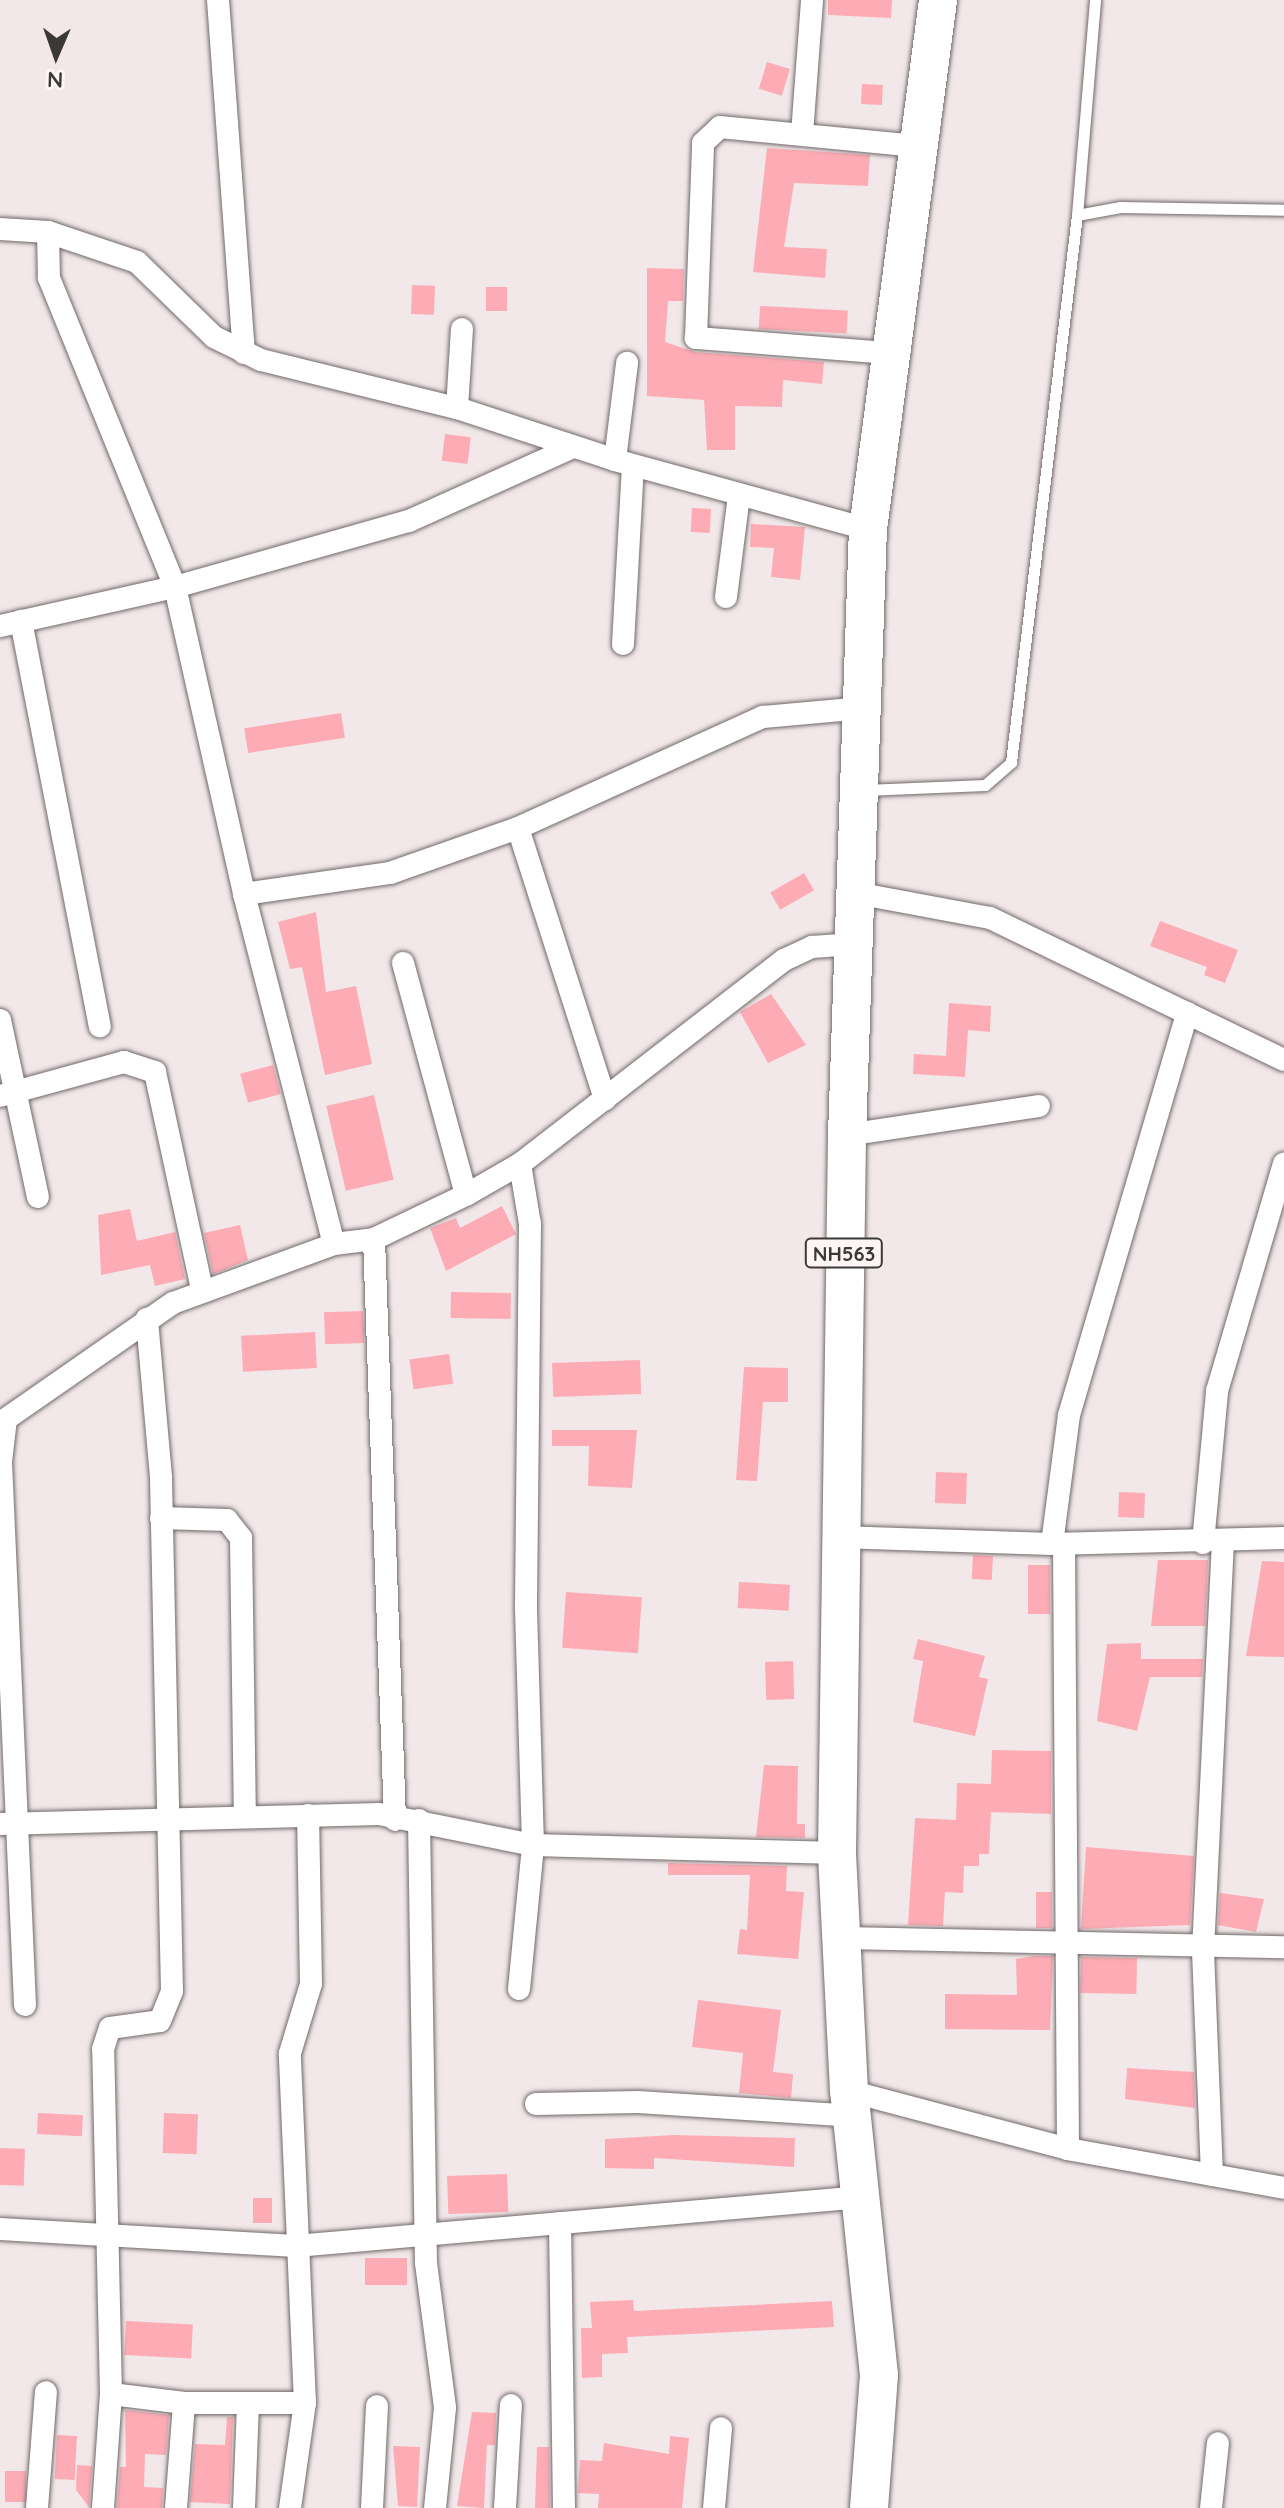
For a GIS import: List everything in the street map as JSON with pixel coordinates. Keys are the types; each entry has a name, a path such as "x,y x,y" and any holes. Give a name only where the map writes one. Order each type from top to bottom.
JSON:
{"highway":[{"name":"NH563","path":"869,2508 879,2375 850,2103 844,1938 837,1853 838,1537 847,1135 868,529 888,353 938,0"}],"street":[{"path":"218,0 244,353"},
{"path":"802,134 812,0"},
{"path":"888,353 696,338 709,131 802,134 919,146"},
{"path":"0,229 48,232 137,262 214,337 244,353 457,408 624,463 868,529"},
{"path":"48,232 49,278 175,587 244,894 334,1244"},
{"path":"457,408 462,329"},
{"path":"623,644 627,363"},
{"path":"100,1026 10,624 175,587 454,506 573,447"},
{"path":"726,597 739,495"},
{"path":"244,894 379,876 518,828 763,717 864,708"},
{"path":"518,828 605,1099"},
{"path":"856,893 990,918 1284,1060"},
{"path":"25,2005 10,1824 1,1439 6,1419 23,1403 147,1319 202,1290 334,1244 374,1239 466,1195 520,1164 795,953 854,944"},
{"path":"403,963 466,1195"},
{"path":"1068,2149 1058,1544 1069,1415 1187,1013"},
{"path":"0,1020 7,1094 38,1197"},
{"path":"7,1094 124,1062 155,1072 202,1290"},
{"path":"847,1135 1039,1106"},
{"path":"519,1989 533,1845 526,1604 530,1224 520,1164"},
{"path":"1212,2175 1203,1950 1217,1391 1284,1164"},
{"path":"374,1239 395,1820"},
{"path":"103,2508 111,2394 104,2233 105,2035 110,2028 160,2021 171,2004 161,1518 147,1319"},
{"path":"161,1518 227,1520 241,1538 245,1815"},
{"path":"838,1537 1058,1544 1213,1543 1284,1538"},
{"path":"10,1824 166,1815 308,1815 419,1820 533,1845 837,1853"},
{"path":"290,2508 305,2403 290,2053 311,1984 308,1815"},
{"path":"419,1820 426,2231 445,2408 435,2508"},
{"path":"844,1938 1203,1950 1284,1947"},
{"path":"536,2104 739,2106 850,2103 1068,2149 1283,2186"},
{"path":"0,2229 296,2246 426,2231 560,2223 862,2197"},
{"path":"560,2223 564,2508"},
{"path":"37,2508 46,2392"},
{"path":"111,2394 184,2403 305,2403"},
{"path":"176,2508 184,2403"},
{"path":"244,2508 248,2403"},
{"path":"505,2508 511,2405"},
{"path":"372,2508 377,2406"},
{"path":"714,2508 721,2428"},
{"path":"1211,2508 1218,2443"}],"lane":[{"path":"861,790 985,785 1011,762 1077,215 1095,0"},
{"path":"1077,215 1120,207 1284,210"}],"building":[{"path":"828,0 892,0 891,18 828,15"},
{"path":"767,62 790,69 782,96 759,89"},
{"path":"862,84 883,85 882,105 861,104"},
{"path":"767,148 870,155 868,186 794,183 784,247 827,249 825,278 753,272"},
{"path":"647,268 684,269 683,301 668,301 665,342 695,352 824,362 822,384 783,380 782,407 735,406 735,450 707,450 704,400 647,396"},
{"path":"412,285 435,286 434,315 411,314"},
{"path":"486,287 507,287 507,311 486,311"},
{"path":"760,306 848,311 847,334 759,329"},
{"path":"445,434 471,437 468,464 442,461"},
{"path":"692,508 711,509 710,533 691,532"},
{"path":"751,524 805,527 800,580 771,577 774,548 750,547"},
{"path":"341,713 345,738 248,753 244,728"},
{"path":"804,873 814,890 780,910 770,892"},
{"path":"316,912 326,992 356,986 372,1064 325,1075 302,967 290,969 278,922"},
{"path":"1160,921 1238,950 1225,983 1204,975 1207,967 1150,946"},
{"path":"771,994 806,1045 768,1063 740,1012"},
{"path":"949,1003 991,1006 990,1032 968,1030 965,1077 913,1074 914,1054 946,1056"},
{"path":"273,1065 281,1094 248,1103 240,1074"},
{"path":"374,1095 394,1180 346,1191 326,1106"},
{"path":"502,1206 516,1234 446,1271 430,1228 456,1218 460,1228"},
{"path":"130,1209 137,1241 175,1232 185,1279 155,1286 150,1265 101,1275 98,1215"},
{"path":"240,1225 248,1260 213,1274 204,1233"},
{"path":"451,1292 511,1293 511,1319 451,1318"},
{"path":"363,1311 364,1343 325,1344 324,1312"},
{"path":"315,1332 317,1368 243,1372 241,1336"},
{"path":"449,1354 453,1384 414,1389 409,1360"},
{"path":"640,1360 641,1394 553,1397 552,1363"},
{"path":"744,1367 788,1368 788,1402 763,1402 757,1481 736,1480"},
{"path":"552,1430 637,1430 632,1488 588,1486 589,1446 552,1446"},
{"path":"936,1472 967,1473 966,1504 935,1503"},
{"path":"1119,1492 1145,1493 1144,1518 1118,1517"},
{"path":"973,1555 993,1556 992,1580 972,1579"},
{"path":"1158,1560 1208,1560 1205,1626 1151,1626"},
{"path":"1262,1561 1284,1562 1284,1657 1246,1656"},
{"path":"1028,1565 1050,1565 1050,1614 1028,1614"},
{"path":"739,1582 790,1585 789,1611 738,1608"},
{"path":"566,1592 642,1597 638,1653 562,1648"},
{"path":"918,1639 985,1656 979,1677 988,1679 975,1736 913,1722 923,1661 913,1659"},
{"path":"1141,1643 1141,1659 1203,1659 1202,1677 1150,1677 1137,1731 1097,1721 1107,1644"},
{"path":"793,1661 794,1699 766,1700 765,1662"},
{"path":"992,1750 1051,1751 1051,1814 991,1812 989,1854 979,1854 979,1866 964,1866 963,1893 945,1892 943,1926 908,1925 915,1818 956,1820 957,1783 991,1784"},
{"path":"764,1765 798,1766 797,1824 805,1824 805,1838 756,1837"},
{"path":"1086,1847 1194,1856 1190,1925 1081,1929"},
{"path":"668,1863 787,1866 786,1891 804,1892 798,1959 737,1954 740,1929 747,1930 750,1875 668,1875"},
{"path":"1036,1892 1052,1892 1052,1928 1036,1928"},
{"path":"1220,1893 1264,1899 1256,1932 1218,1925"},
{"path":"1053,1956 1050,2030 945,2029 945,1994 1017,1995 1016,1959"},
{"path":"1081,1957 1137,1958 1136,1994 1080,1993"},
{"path":"698,2000 781,2010 773,2072 793,2074 791,2098 739,2093 743,2053 692,2047"},
{"path":"1127,2068 1194,2072 1195,2108 1125,2099"},
{"path":"38,2113 83,2115 82,2136 37,2134"},
{"path":"164,2113 198,2114 197,2154 163,2153"},
{"path":"674,2135 795,2138 794,2167 654,2158 654,2169 605,2168 605,2139"},
{"path":"0,2148 25,2149 24,2186 0,2185"},
{"path":"507,2174 508,2212 448,2214 447,2176"},
{"path":"253,2198 272,2198 272,2223 253,2223"},
{"path":"365,2258 407,2258 407,2285 365,2285"},
{"path":"633,2300 634,2311 832,2301 834,2327 627,2337 628,2353 602,2354 602,2377 582,2378 581,2328 592,2328 590,2302"},
{"path":"126,2321 193,2325 191,2358 124,2355"},
{"path":"125,2410 169,2415 166,2455 145,2454 144,2487 163,2488 162,2508 117,2508 120,2467 126,2467"},
{"path":"472,2412 496,2413 495,2445 487,2445 484,2508 457,2506"},
{"path":"227,2417 233,2417 230,2504 190,2502 195,2444 225,2445"},
{"path":"57,2435 77,2436 75,2480 55,2479"},
{"path":"670,2436 689,2438 682,2508 598,2508 599,2494 578,2493 580,2460 602,2461 604,2443 669,2454"},
{"path":"393,2446 420,2447 417,2507 398,2506"},
{"path":"537,2447 549,2447 550,2508 535,2508"},
{"path":"77,2465 92,2466 89,2507 76,2490"},
{"path":"5,2471 26,2471 26,2502 5,2502"}]}
